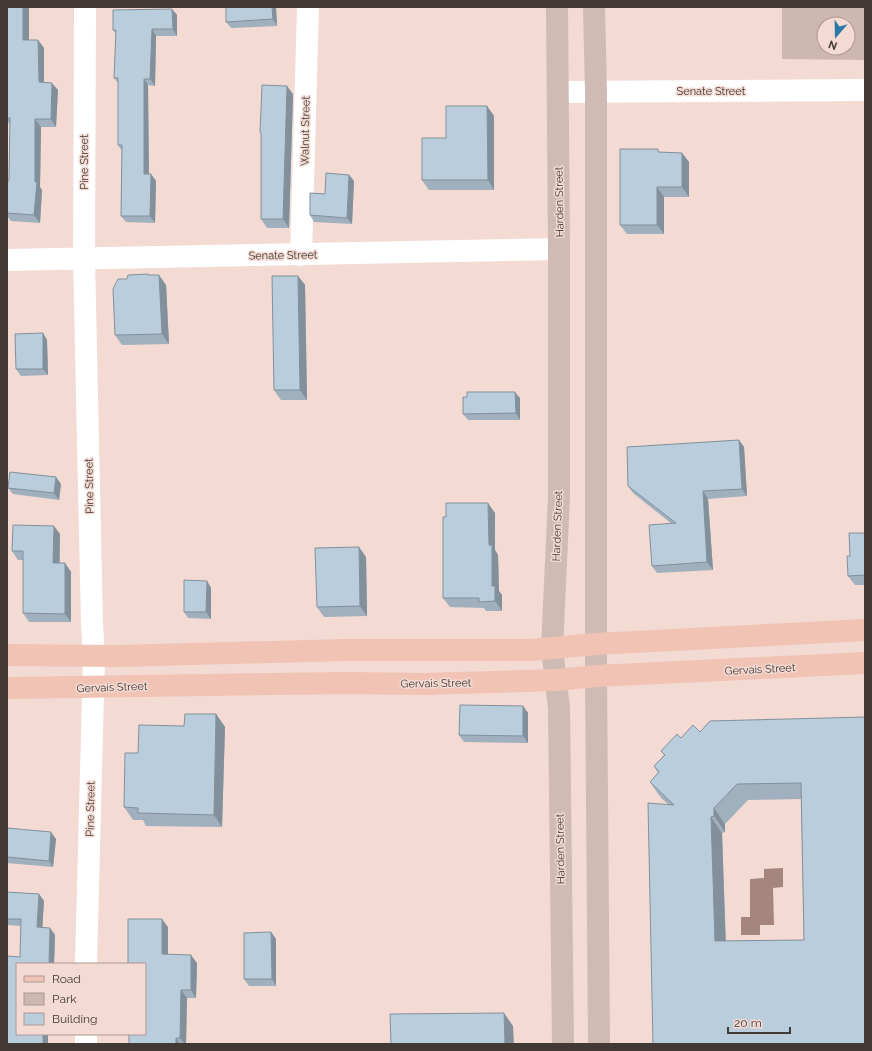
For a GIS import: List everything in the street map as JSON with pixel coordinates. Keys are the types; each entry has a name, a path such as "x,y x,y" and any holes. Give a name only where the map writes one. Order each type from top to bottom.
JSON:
{"main road":[{"name":"Harden Street","path":"557,7 559,497 552,649 557,680 559,708 563,1044"},
{"path":"594,7 596,92 596,676 599,1044"},
{"path":"7,655 94,656 345,650 552,649 596,644 865,630"},
{"name":"Gervais Street","path":"7,688 347,683 425,684 557,680 596,676 865,663"}],"street":[{"name":"Pine Street","path":"85,7 84,259 94,656 86,963"},
{"name":"Walnut Street","path":"302,255 308,7"},
{"name":"Senate Street","path":"558,92 865,90"},
{"name":"Senate Street","path":"7,260 559,249"}],"green space":[{"path":"782,7 865,7 865,60 782,59"}],"shaded area":[{"path":"783,868 783,887 773,888 774,925 760,925 760,935 741,935 741,917 750,917 750,879 764,878 764,869"}],"building":[{"path":"7,7 23,7 23,40 38,40 39,82 52,83 51,119 35,119 35,182 37,182 34,215 7,213 10,118 7,118"},
{"path":"226,7 272,7 273,19 226,22"},
{"path":"172,9 173,29 152,29 150,79 144,79 144,174 151,174 150,216 121,216 122,145 118,145 118,78 114,78 116,30 113,30 113,10"},
{"path":"262,85 287,86 283,219 261,219 260,132"},
{"path":"446,106 487,106 488,180 422,180 422,138 446,138"},
{"path":"620,149 658,149 658,152 682,153 682,187 657,187 657,225 620,225"},
{"path":"326,173 349,175 347,218 310,215 310,193 325,194"},
{"path":"128,275 159,275 162,334 115,335 113,289 118,279 127,279"},
{"path":"272,276 298,276 300,390 274,390"},
{"path":"43,333 43,369 16,369 15,334"},
{"path":"467,392 515,392 516,413 463,414 463,397 467,397"},
{"path":"739,440 742,489 703,491 707,562 652,566 649,525 676,523 628,486 627,447"},
{"path":"10,472 56,477 54,493 8,488"},
{"path":"446,503 488,503 489,545 492,545 492,586 495,586 495,601 479,602 479,598 443,598 443,517 446,517"},
{"path":"13,525 54,526 53,563 65,563 65,614 23,613 23,551 12,551"},
{"path":"849,533 865,533 865,575 848,576 847,556 850,556"},
{"path":"359,547 360,606 317,607 315,548"},
{"path":"184,580 207,581 206,612 184,612"},
{"path":"460,705 523,706 523,736 459,735"},
{"path":"185,714 216,714 214,815 138,813 138,808 124,807 125,753 138,753 139,725 184,726"},
{"path":"865,717 865,1044 653,1044 648,803 674,805 650,782 659,772 654,766 665,755 661,751 677,734 681,738 693,725 700,732 710,721","holes":["801,783 804,940 715,941 711,817 714,816 714,808 737,784"]},
{"path":"7,828 51,832 49,861 7,857"},
{"path":"7,892 39,894 37,927 50,928 49,963 16,963 16,1035 43,1035 43,1044 7,1044 7,956 20,957 21,919 7,919"},
{"path":"128,919 162,919 162,954 191,955 191,990 181,990 180,1038 176,1038 176,1044 129,1044 129,1035 146,1035 146,963 128,963"},
{"path":"271,932 272,979 244,979 244,933"},
{"path":"504,1013 505,1044 391,1044 390,1014"}]}
